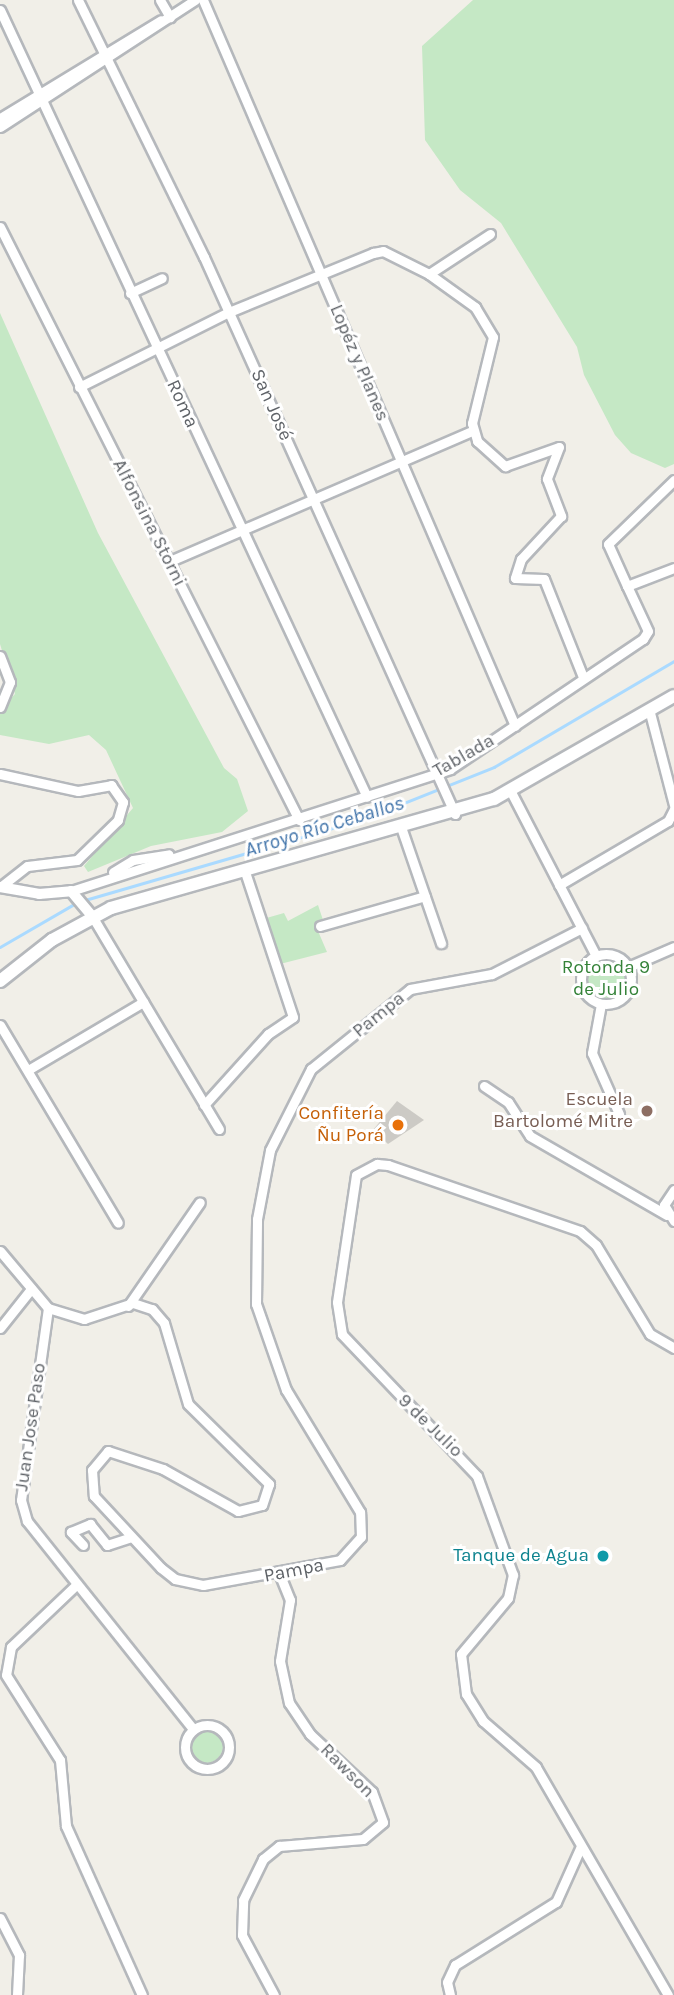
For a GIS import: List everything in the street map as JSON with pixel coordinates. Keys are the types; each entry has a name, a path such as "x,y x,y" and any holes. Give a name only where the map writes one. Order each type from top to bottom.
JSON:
{"main road":[{"path":"0,981 88,912 455,814 510,790 674,696"}],"street":[{"name":"San José","path":"78,0 109,54 229,312 455,814"},
{"path":"160,0 168,18"},
{"path":"0,118 40,97 195,0"},
{"name":"Lopéz y Planes","path":"203,0 515,726"},
{"name":"Roma","path":"0,10 367,797"},
{"path":"0,127 40,97"},
{"name":"Alfonsina Storni","path":"0,227 299,820"},
{"path":"429,274 490,234"},
{"path":"79,387 229,312 383,251 429,274 475,307 493,337 472,431"},
{"path":"130,293 162,278"},
{"path":"170,561 399,457 472,431"},
{"path":"472,431 505,466 552,445 559,447 547,479 561,516 521,559 514,578 544,579 583,677"},
{"path":"674,480 608,544 627,586 674,568"},
{"name":"Tablada","path":"3,888 73,893 103,878 178,854 439,776 647,635 627,586"},
{"path":"0,656 10,682 0,707"},
{"path":"559,886 673,815 674,807 649,709"},
{"path":"0,774 78,791 111,785 123,802 118,820 77,860 27,866 3,888 0,896"},
{"path":"510,790 596,956"},
{"path":"401,827 441,943"},
{"path":"204,1105 268,1034 293,1017 244,869"},
{"path":"73,893 88,912 219,1129"},
{"path":"320,926 425,896"},
{"name":"Pampa","path":"128,1306 141,1304 159,1315 181,1392 265,1478 271,1492 262,1505 238,1511 152,1464 108,1451 90,1484 131,1537 161,1568 190,1584 280,1575 340,1560 362,1527 360,1512 285,1390 258,1313 254,1266 270,1150 311,1069 410,989 492,974 582,928"},
{"path":"628,967 674,947"},
{"path":"596,956 617,956 628,967 629,990 617,1002 601,1004 581,983 583,968 596,956"},
{"path":"28,1070 142,1002"},
{"path":"601,1004 592,1053 620,1114"},
{"path":"0,1025 118,1223"},
{"path":"484,1086 508,1102 530,1136 671,1218"},
{"name":"9 de Julio","path":"668,1995 536,1767 483,1721 463,1682 461,1654 468,1639 514,1587 487,1493 457,1449 348,1345 338,1322 356,1175 377,1164 388,1165 580,1231 596,1245 650,1334 674,1349"},
{"path":"671,1218 664,1205 674,1190"},
{"path":"0,1251 48,1308 84,1319 128,1306 200,1202"},
{"path":"0,1328 31,1289"},
{"name":"Juan Jose Paso","path":"48,1308 21,1500 36,1536 193,1729"},
{"path":"83,1545 71,1532 90,1524 107,1545 131,1537"},
{"name":"Rawson","path":"274,1995 243,1935 243,1900 257,1868 279,1846 372,1836 383,1813 372,1792 310,1734 289,1703 280,1661 290,1600 280,1575"},
{"path":"76,1585 12,1647 6,1675 60,1760 66,1826 142,1995"},
{"path":"207,1724 226,1734 228,1755 218,1766 204,1769 190,1762 185,1741 193,1729 207,1724"},
{"path":"450,1995 447,1982 455,1965 556,1902 581,1846"},
{"path":"0,1918 19,1955 17,1995"}],"green space":[{"path":"473,0 674,0 674,464 665,468 631,453 615,435 584,375 577,347 501,223 460,190 425,140 422,46"},
{"path":"0,313 98,533 224,768 237,779 248,811 222,832 151,846 88,872 84,866 133,808 106,750 89,735 49,744 0,735 0,710 15,694 0,644"},
{"path":"318,905 323,920 315,924 327,952 280,964 263,919 284,913 288,921"},
{"name":"Rotonda 9 de Julio","path":"606,954 624,961 631,979 624,997 606,1004 588,997 581,979 588,961"},
{"path":"206,1729 218,1734 223,1746 218,1758 206,1763 194,1758 189,1746 194,1734"}],"building":[{"name":"Confitería Ñu Porá","path":"397,1101 424,1120 388,1144 373,1130"}],"waterway":[{"name":"Arroyo Río Ceballos","path":"85,900 364,819 494,767 674,661"},
{"name":"Arroyo Río Ceballos","path":"0,947 76,903"}],"place":[{"name":"Escuela Bartolomé Mitre","path":"647,1111"},
{"name":"Confitería Ñu Porá","path":"398,1125"},
{"name":"Tanque de Agua","path":"603,1556"}]}
